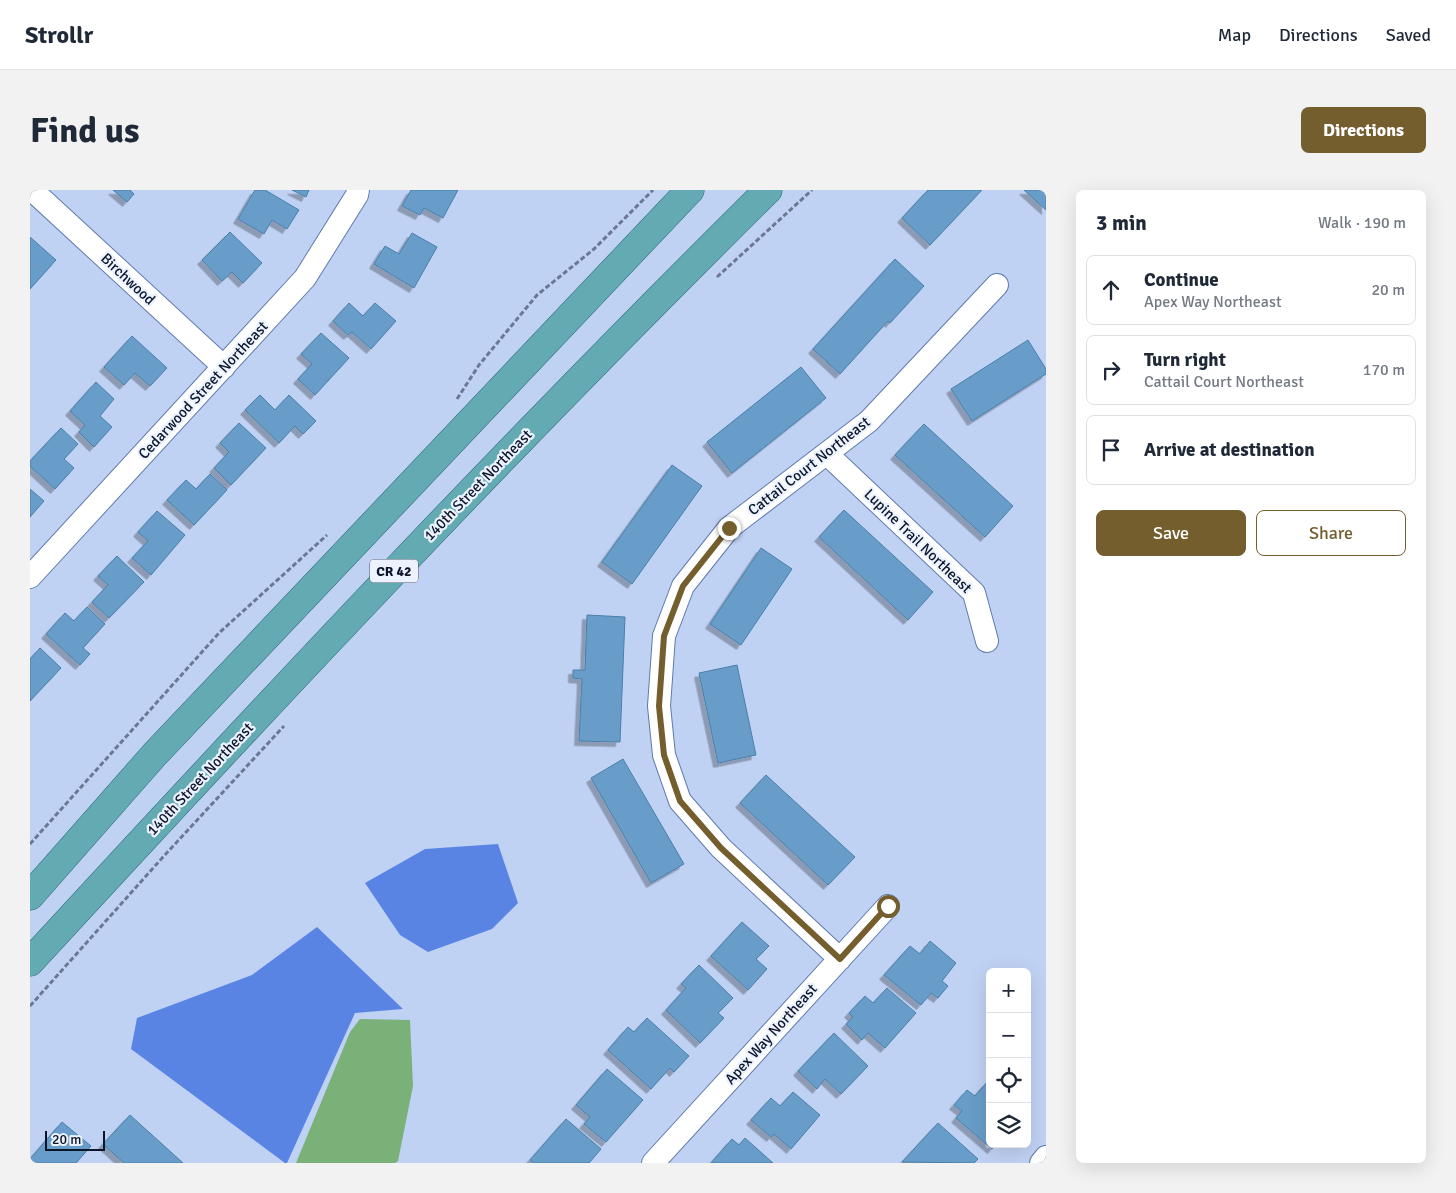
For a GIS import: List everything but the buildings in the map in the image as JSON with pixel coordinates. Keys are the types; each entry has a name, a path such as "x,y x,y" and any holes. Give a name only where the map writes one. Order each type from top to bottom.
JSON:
{"highway":[{"name":"CR 42","path":"30,896 155,754 690,190"},
{"name":"140th Street Northeast","path":"30,962 388,578 652,304 768,190"}],"street":[{"name":"Birchwood","path":"32,190 224,368"},
{"name":"Cedarwood Street Northeast","path":"30,577 224,368 304,278 357,195 358,190"},
{"name":"Cattail Court Northeast","path":"840,959 721,848 680,801 664,755 659,706 664,636 683,586 729,528 869,421 998,285"},
{"name":"Lupine Trail Northeast","path":"826,454 974,593 987,641"},
{"name":"Apex Way Northeast","path":"653,1163 888,906"},
{"path":"1041,1163 1046,1158"}],"path":[{"path":"454,405 479,365 537,295 594,250 653,190"},
{"path":"717,277 812,190"},
{"path":"30,844 218,633 332,531"},
{"path":"30,1006 285,725"}],"green space":[{"path":"360,1019 410,1020 413,1086 398,1161 395,1163 296,1163 350,1032"}],"water":[{"path":"498,844 518,903 492,929 428,952 400,935 365,883 425,849"},
{"path":"317,927 403,1009 355,1013 287,1163 285,1163 131,1049 137,1018 252,975"}],"route":[{"path":"729,528 683,586 664,636 659,706 664,755 680,801 721,848 840,959 888,906"}]}
